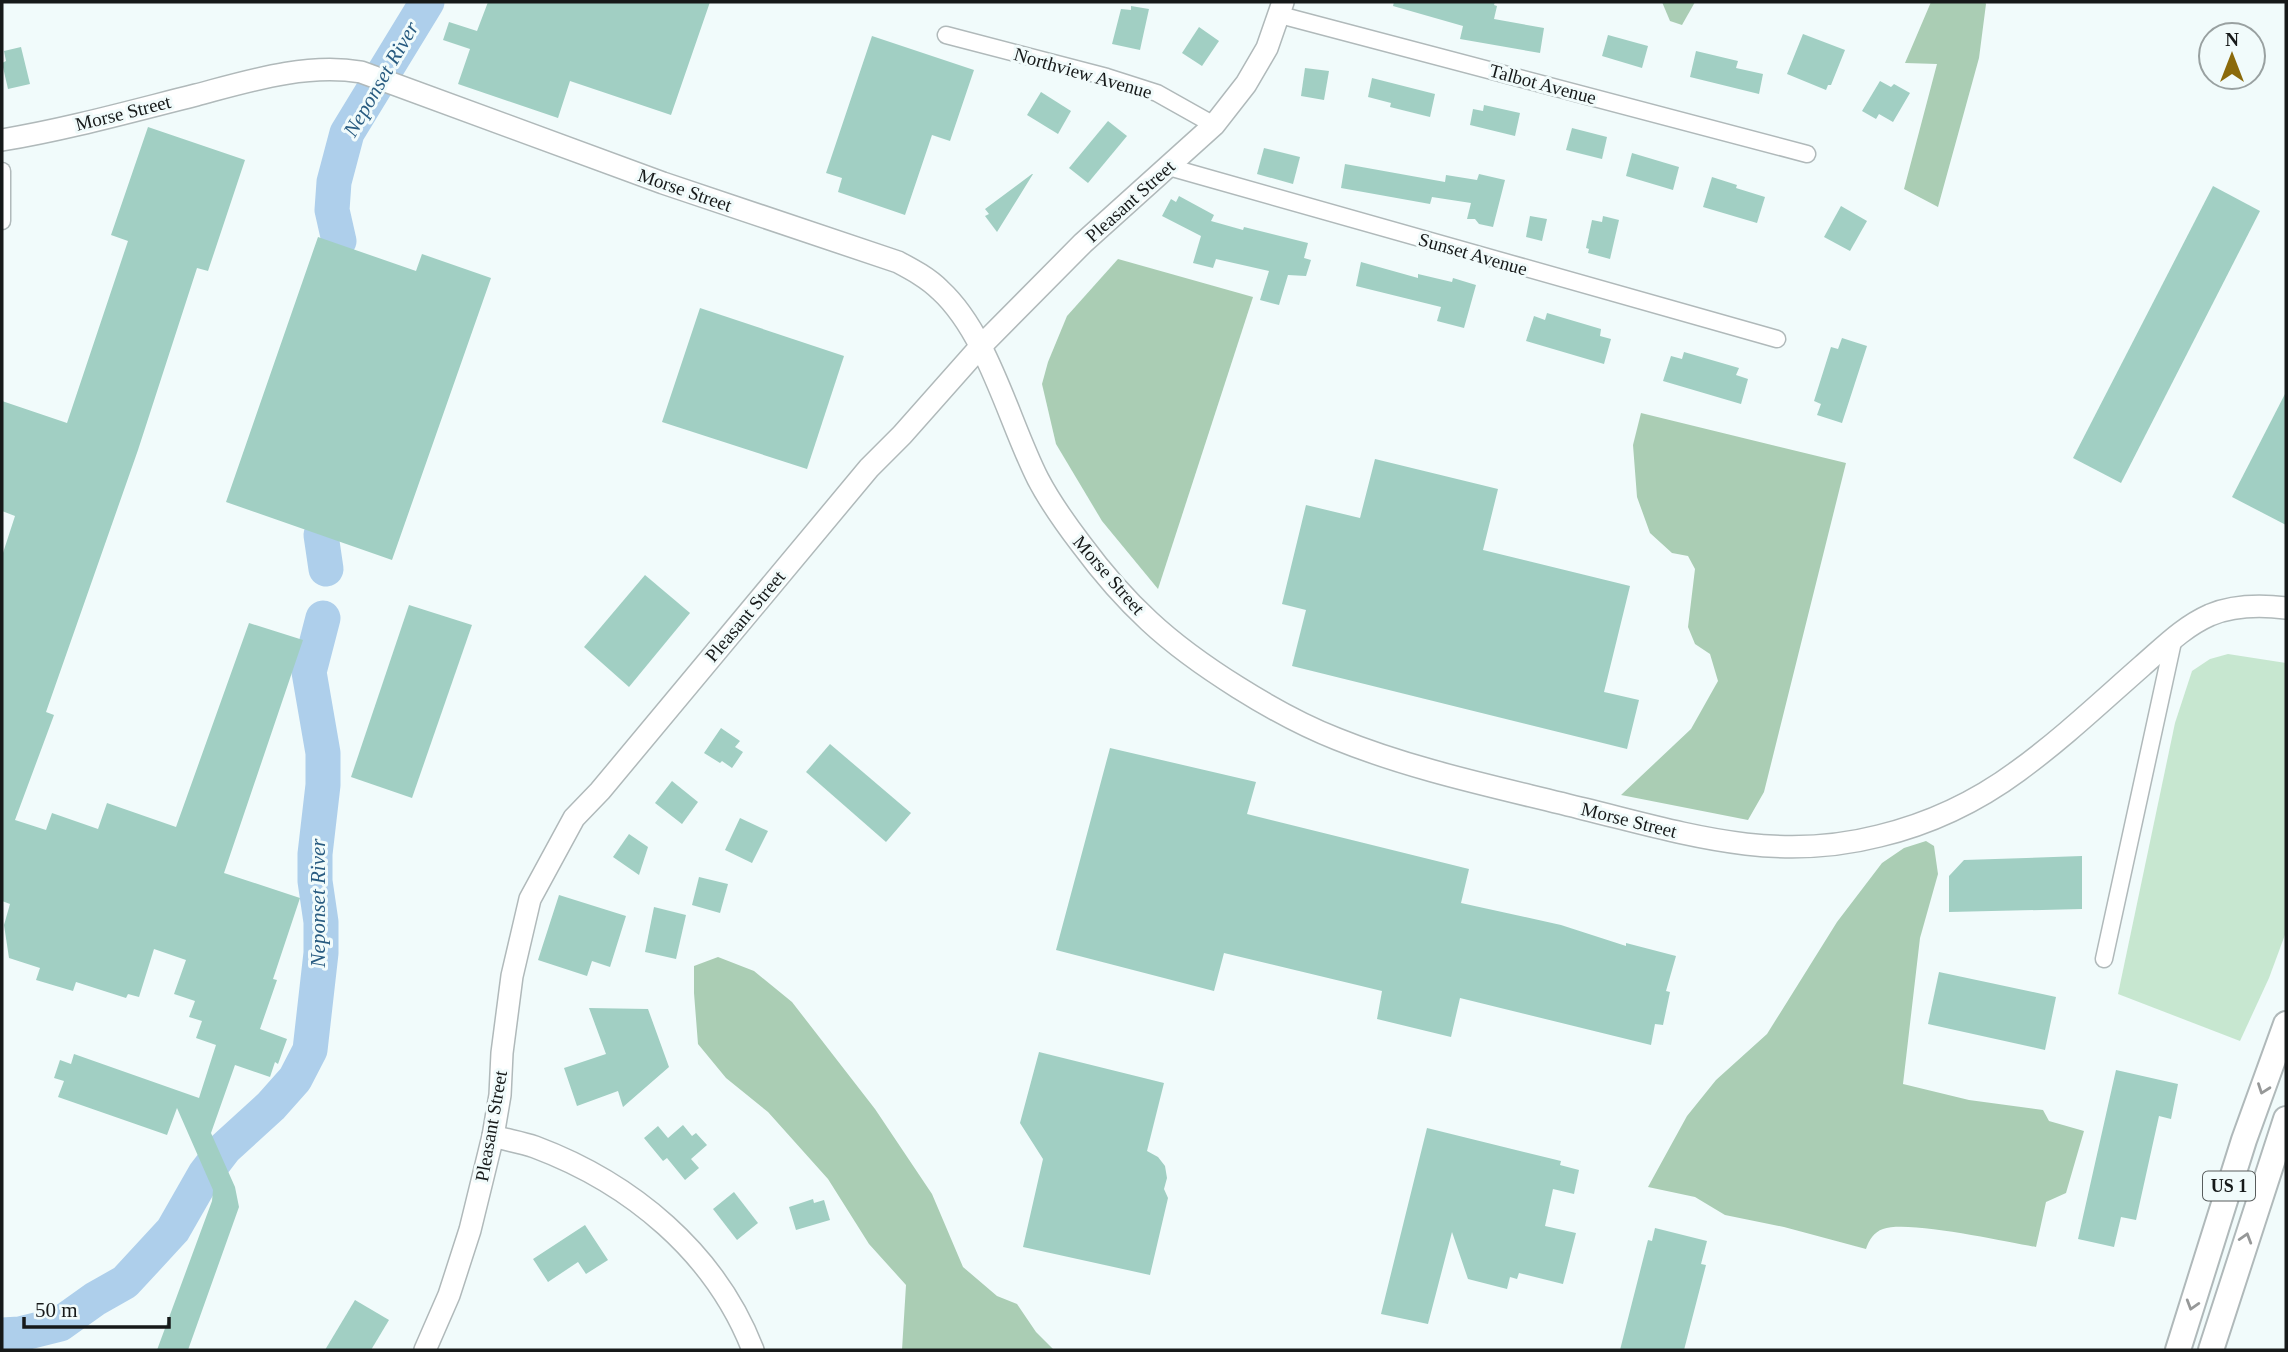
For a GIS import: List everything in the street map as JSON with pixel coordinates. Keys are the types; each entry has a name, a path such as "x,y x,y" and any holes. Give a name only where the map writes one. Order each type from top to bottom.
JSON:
{"main road":[{"name":"US 1","path":"2178,1350 2240,1152 2286,1024"},
{"name":"US 1","path":"2211,1350 2286,1119"}],"street":[{"name":"Pleasant Street","path":"425,1350 449,1295 470,1230 493,1136 500,1095 512,976 527,911 574,818 600,791 869,468 902,435 980,346 1101,225 1214,125 1267,48 1281,8"},
{"name":"Talbot Avenue","path":"1281,8 1807,153"},
{"name":"Northview Avenue","path":"946,35 1107,77 1157,93 1214,125"},
{"name":"Morse Street","path":"2,140 50,132 275,75 343,69 360,72 663,183 898,262 927,278 959,312 980,346 1038,479 1079,542 1121,593 1151,623 1232,682 1276,709 1334,738 1388,757 1713,841 1788,848 1845,844 1900,831 1937,817 1976,798 2018,772 2174,636 2210,616 2238,607 2286,608"},
{"name":"Sunset Avenue","path":"1169,167 1777,340"},
{"path":"2,171 2,221"},
{"path":"2104,959 2174,636"},
{"path":"493,1136 533,1146 603,1178 650,1210 691,1249 715,1281 746,1332 753,1350"}],"green space":[{"path":"1662,2 1695,2 1682,25 1670,21"},
{"path":"1931,2 1986,4 1979,58 1938,207 1904,189 1937,64 1905,63"},
{"path":"1118,259 1253,297 1158,589 1102,521 1056,444 1042,384 1067,316"},
{"path":"1641,413 1846,463 1764,792 1748,820 1621,795 1691,729 1718,681 1710,654 1695,644 1688,627 1695,569 1688,556 1672,553 1650,533 1637,497 1633,445"},
{"path":"2228,654 2286,663 2286,932 2269,978 2240,1041 2118,994 2175,723 2192,671 2210,659"},
{"path":"1926,841 1934,846 1938,874 1920,938 1903,1084 1969,1100 2043,1110 2049,1121 2084,1131 2066,1193 2046,1202 2036,1247 1935,1229 1896,1227 1877,1232 1866,1249 1784,1227 1725,1215 1695,1197 1648,1187 1687,1116 1716,1080 1767,1034 1837,922 1882,863 1904,848"},
{"path":"718,957 754,971 792,1002 875,1109 932,1194 963,1267 997,1296 1017,1304 1036,1332 1054,1350 902,1350 906,1285 869,1244 828,1179 768,1112 726,1078 698,1044 694,966"}],"building":[{"path":"488,2 710,2 671,115 570,81 558,118 458,84 470,49 443,40 449,22 477,31"},
{"path":"1394,2 1495,2 1494,5 1497,6 1494,19 1544,28 1540,53 1460,39 1463,26 1393,6"},
{"path":"1131,6 1149,9 1140,50 1112,44 1121,9 1131,10"},
{"path":"1199,27 1219,41 1202,66 1182,53"},
{"path":"1803,34 1845,50 1831,85 1828,85 1826,90 1787,74"},
{"path":"1608,35 1648,46 1642,68 1602,56"},
{"path":"872,36 974,70 950,141 932,135 905,215 838,192 842,178 826,173"},
{"path":"21,47 30,84 8,89 2,63 6,61 4,51"},
{"path":"1696,51 1738,61 1736,68 1763,74 1759,94 1690,77"},
{"path":"1305,68 1329,71 1324,100 1301,96"},
{"path":"1372,78 1435,94 1430,117 1390,107 1391,103 1368,97"},
{"path":"1880,81 1891,87 1894,84 1910,93 1893,122 1879,114 1876,119 1862,111"},
{"path":"1041,92 1071,111 1058,134 1027,115"},
{"path":"1484,105 1520,113 1515,136 1470,125 1473,109 1483,111"},
{"path":"1108,121 1127,136 1088,183 1069,168"},
{"path":"148,127 245,160 208,271 197,268 138,450 46,712 54,715 15,820 46,830 52,813 98,829 107,803 176,827 249,623 303,640 224,873 300,898 273,979 277,980 260,1029 287,1039 270,1077 235,1065 211,1133 235,1187 239,1207 188,1350 157,1350 212,1201 213,1190 177,1108 167,1135 58,1097 64,1081 54,1078 60,1060 71,1064 74,1054 199,1098 216,1045 196,1038 202,1021 189,1017 195,1001 174,994 186,960 154,949 139,997 128,994 126,998 76,982 73,991 36,980 40,968 9,958 4,925 10,904 2,901 2,556 15,516 2,511 2,401 67,423 128,241 111,235"},
{"path":"1572,128 1607,137 1602,159 1566,150"},
{"path":"1264,148 1300,157 1293,184 1257,174"},
{"path":"1632,153 1679,167 1673,190 1626,176"},
{"path":"1345,164 1445,182 1446,175 1477,180 1479,174 1505,180 1493,227 1479,224 1475,219 1467,219 1471,203 1432,197 1430,204 1341,188"},
{"path":"1032,174 997,232 985,216 989,214 985,209"},
{"path":"1712,177 1765,197 1757,223 1703,207"},
{"path":"2213,186 2260,211 2121,483 2073,458"},
{"path":"1179,196 1214,215 1211,221 1308,243 1304,258 1311,260 1306,276 1288,275 1279,305 1260,300 1269,271 1216,259 1213,268 1193,263 1201,236 1162,216 1171,199 1176,202"},
{"path":"1841,206 1867,221 1850,251 1824,237"},
{"path":"1530,216 1547,219 1542,241 1526,237"},
{"path":"1603,216 1619,220 1610,259 1588,253 1589,249 1586,248 1592,220 1602,222"},
{"path":"318,237 416,271 422,254 491,278 392,560 226,502"},
{"path":"1361,262 1418,278 1418,274 1452,282 1453,278 1476,285 1464,328 1437,321 1441,307 1356,286"},
{"path":"700,308 844,356 807,469 662,422"},
{"path":"1547,313 1601,329 1600,336 1611,339 1604,364 1526,341 1534,316 1545,320"},
{"path":"1842,338 1867,346 1842,423 1817,415 1821,404 1814,401 1831,347 1838,349"},
{"path":"1684,352 1739,368 1736,375 1748,379 1741,404 1663,381 1671,356 1682,359"},
{"path":"2286,392 2286,525 2232,497"},
{"path":"1375,459 1498,489 1483,550 1630,586 1604,692 1639,700 1627,749 1292,666 1306,610 1282,604 1306,505 1360,518"},
{"path":"645,575 690,613 629,687 584,647"},
{"path":"409,605 472,625 412,798 351,777"},
{"path":"721,728 740,741 735,747 743,752 732,768 704,753"},
{"path":"830,744 911,813 886,842 806,772"},
{"path":"1110,748 1256,782 1247,814 1469,869 1461,903 1561,925 1626,946 1626,943 1676,956 1666,991 1670,992 1663,1025 1655,1024 1651,1045 1460,998 1451,1037 1377,1019 1382,991 1224,953 1214,991 1056,950"},
{"path":"672,781 698,802 682,824 655,803"},
{"path":"740,818 768,831 752,863 725,850"},
{"path":"629,834 648,847 639,875 613,857"},
{"path":"2082,856 2082,909 1949,912 1949,876 1964,860"},
{"path":"699,877 728,884 720,913 692,905"},
{"path":"559,895 626,916 610,967 592,961 587,976 538,960"},
{"path":"654,907 686,915 676,959 645,952"},
{"path":"1939,972 2056,997 2045,1050 1928,1024"},
{"path":"589,1008 648,1009 669,1067 623,1107 618,1091 577,1106 564,1068 606,1054"},
{"path":"1039,1052 1164,1083 1147,1151 1158,1157 1165,1166 1167,1178 1164,1189 1168,1198 1150,1275 1023,1247 1043,1159 1020,1123"},
{"path":"2116,1070 2178,1084 2171,1119 2159,1116 2136,1220 2121,1217 2114,1247 2078,1239"},
{"path":"683,1125 692,1136 696,1133 707,1145 691,1159 699,1168 685,1180 667,1158 663,1161 644,1138 658,1126 668,1138"},
{"path":"1427,1128 1561,1161 1560,1165 1579,1170 1574,1194 1553,1189 1545,1226 1576,1233 1563,1284 1519,1273 1517,1279 1510,1277 1507,1289 1468,1279 1452,1232 1428,1324 1381,1314"},
{"path":"734,1192 758,1223 737,1240 713,1209"},
{"path":"813,1199 814,1203 824,1200 830,1220 796,1230 789,1207"},
{"path":"585,1225 608,1260 586,1274 578,1262 548,1282 533,1259"},
{"path":"1655,1228 1707,1241 1701,1264 1706,1265 1684,1350 1620,1350 1648,1240 1652,1241"},
{"path":"355,1300 389,1320 371,1350 325,1350"}],"waterway":[{"name":"Neponset River","path":"339,241 332,210 334,182 347,133 427,2"},
{"name":"Neponset River","path":"321,535 326,569"},
{"name":"Neponset River","path":"2,1335 20,1334 60,1324 125,1282 173,1230 205,1174 225,1148 271,1106 295,1079 310,1050 321,953 315,854 323,785 323,753 309,672 323,618"}]}
